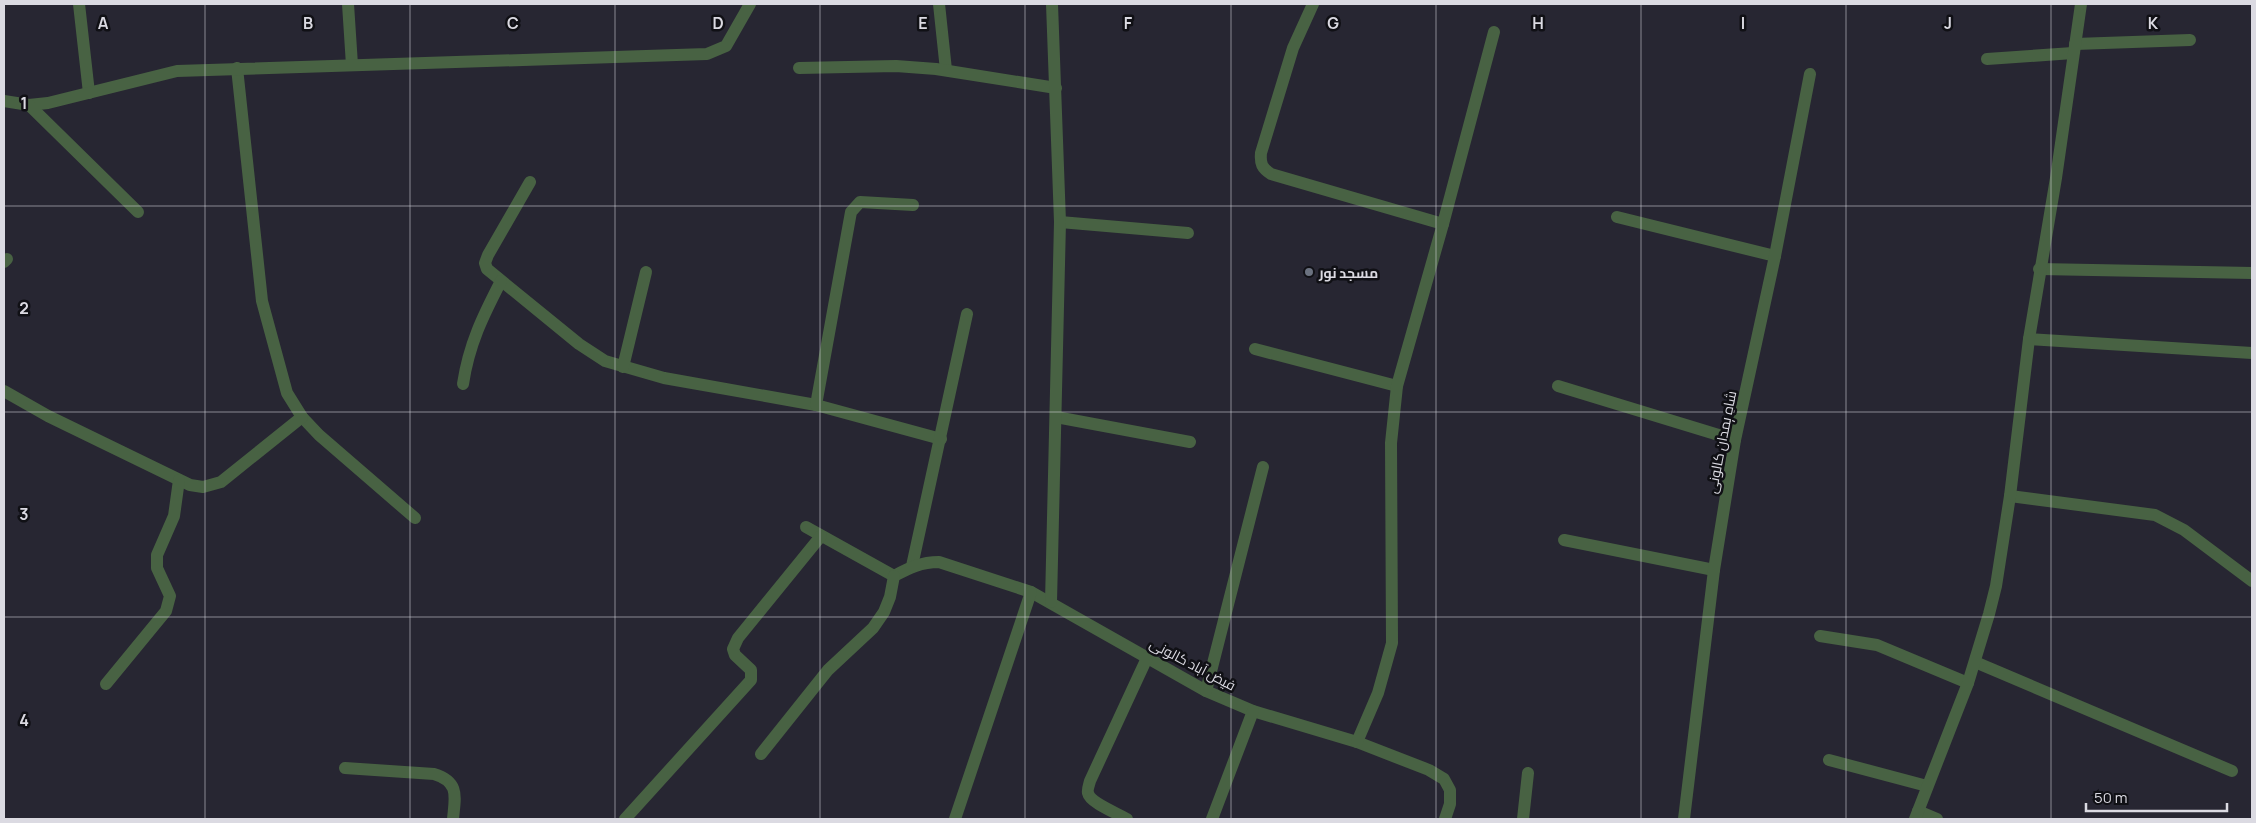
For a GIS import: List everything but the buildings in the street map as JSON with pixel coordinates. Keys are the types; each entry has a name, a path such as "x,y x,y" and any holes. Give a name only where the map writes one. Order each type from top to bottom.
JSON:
{"street":[{"path":"79,4 89,93"},
{"path":"348,4 352,64"},
{"path":"4,101 29,105 89,93 177,71 707,54 726,46 750,4"},
{"path":"939,4 946,70"},
{"path":"1051,602 1060,222 1052,4"},
{"path":"1313,4 1293,48 1261,153 1260,162 1264,169 1271,174 1444,224"},
{"path":"1937,819 1917,815 1968,683 1996,586 2010,496 2039,269 2056,178 2081,4"},
{"path":"1357,742 1378,693 1392,643 1391,443 1397,386 1444,224 1494,32"},
{"path":"1987,58 2190,40"},
{"path":"799,68 896,66 946,70 1056,88"},
{"path":"237,68 262,301 287,393 302,417 319,435 415,518"},
{"name":"شاہِ ہمدان کالونی","path":"1684,819 1714,570 1735,440 1775,256 1810,74"},
{"path":"29,105 138,212"},
{"path":"530,182 485,263 487,269 579,344 605,361 664,378 816,405 941,439"},
{"path":"816,405 851,212 860,202 913,205"},
{"path":"1617,217 1775,256"},
{"path":"1060,222 1188,233"},
{"path":"2039,269 2252,273"},
{"path":"623,367 646,272"},
{"path":"463,384 468,354 474,336 501,281"},
{"path":"912,566 967,314"},
{"path":"2029,339 2252,353"},
{"path":"1255,349 1397,386"},
{"path":"1558,386 1735,440"},
{"path":"4,391 48,416 179,480 190,485 203,487 221,482 302,417"},
{"path":"1056,417 1190,442"},
{"path":"1206,691 1263,467"},
{"path":"106,684 166,611 170,596 157,568 157,555 174,516 179,480"},
{"path":"2010,496 2156,515 2184,530 2252,581"},
{"path":"761,754 828,670 878,620 890,597 894,576 806,527"},
{"path":"625,819 751,680 751,670 735,656 733,649 738,638 821,536"},
{"path":"1564,540 1714,570"},
{"name":"فیض آباد کالونی","path":"894,576 912,566 926,562 938,562 1031,592 1206,691 1253,711 1357,742 1429,770 1444,779 1450,790 1450,804 1445,819"},
{"path":"955,819 1031,592"},
{"path":"1820,636 1877,645 1968,683"},
{"path":"1127,819 1092,800 1088,794 1088,789 1147,658"},
{"path":"1975,662 2232,771"},
{"path":"1212,819 1253,711"},
{"path":"1829,760 1927,786"},
{"path":"345,768 434,774 443,777 450,781 455,795 453,819"},
{"path":"1522,819 1528,773"}],"place":[{"name":"مسجد نور","path":"1309,272"}]}
